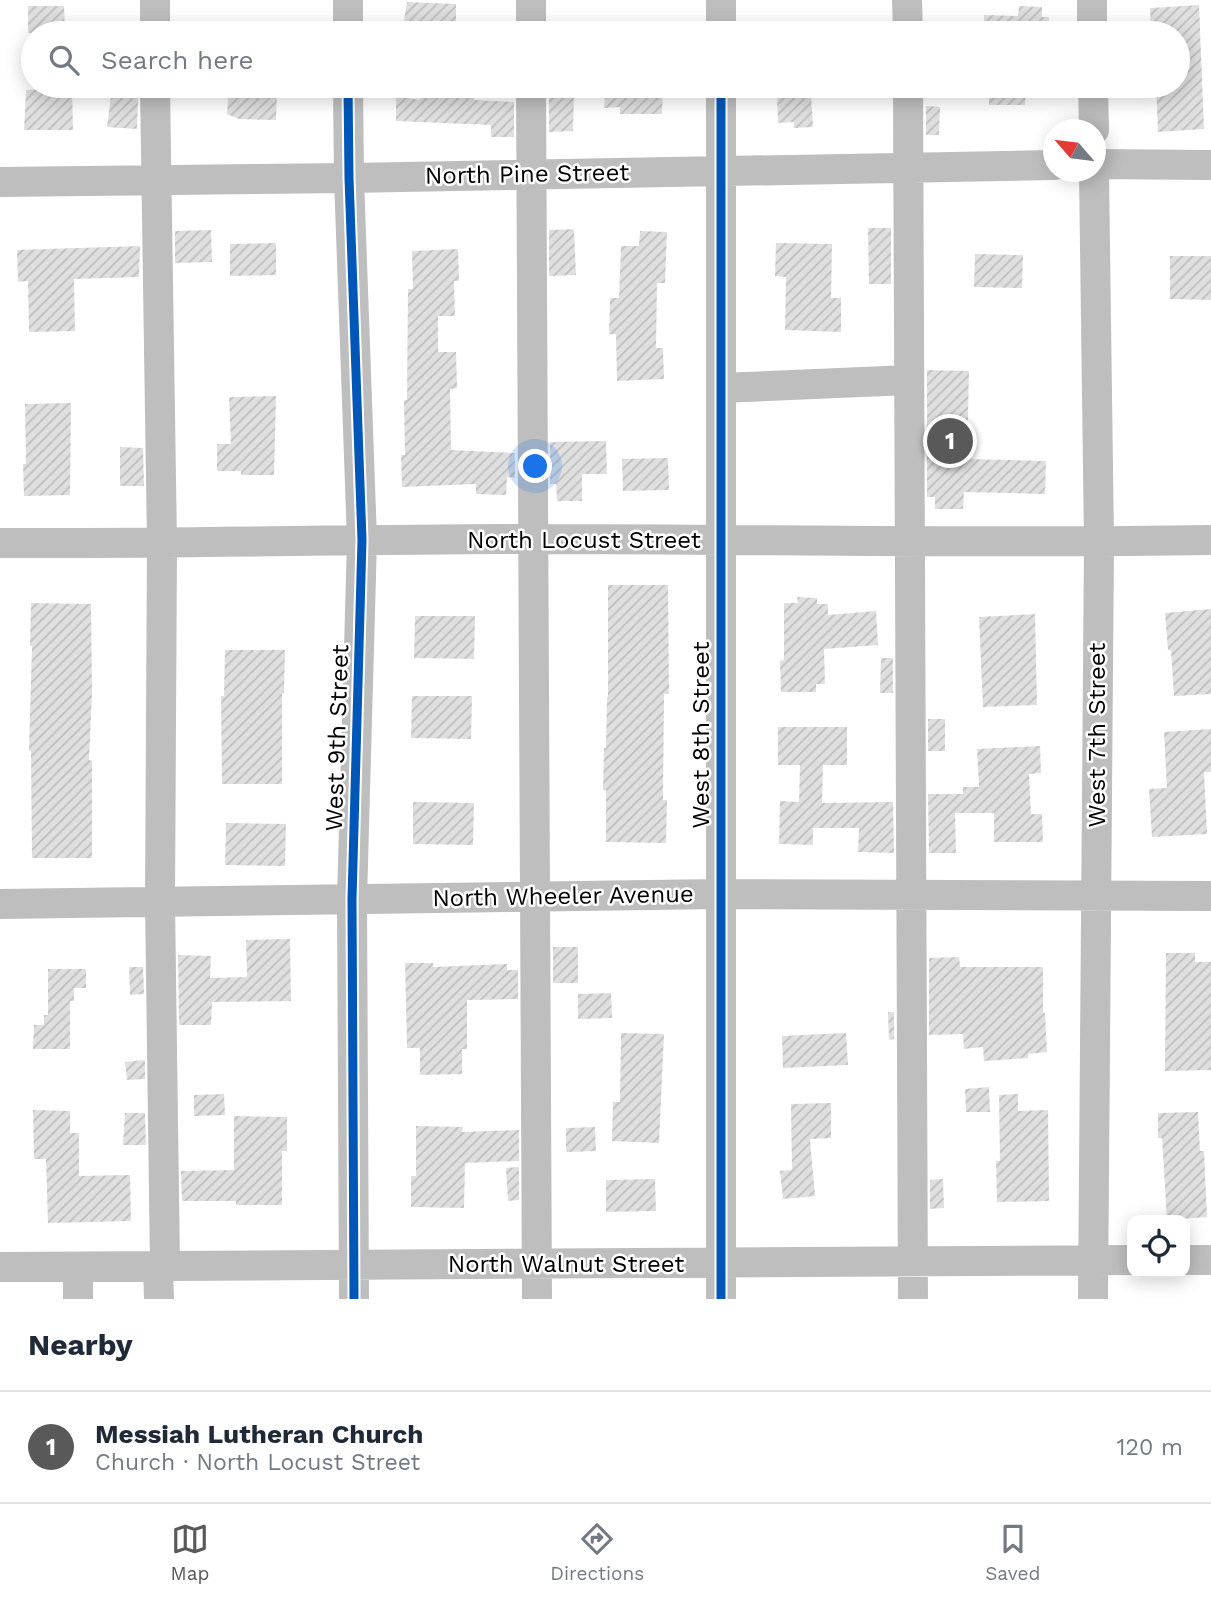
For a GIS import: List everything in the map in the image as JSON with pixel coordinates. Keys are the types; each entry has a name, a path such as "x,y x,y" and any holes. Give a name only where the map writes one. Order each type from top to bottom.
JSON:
{"street":[{"path":"155,0 155,21"},
{"path":"348,0 348,21"},
{"path":"531,0 531,21"},
{"path":"721,0 721,21"},
{"path":"908,0 908,21"},
{"path":"1092,0 1093,21"},
{"path":"155,98 162,544 159,1299"},
{"name":"West 9th Street","path":"348,98 362,540 352,899 354,1299"},
{"path":"531,98 537,1299"},
{"name":"West 8th Street","path":"721,98 721,1299"},
{"path":"908,98 913,1299"},
{"path":"1093,98 1094,119"},
{"path":"1106,164 1211,165"},
{"name":"North Pine Street","path":"0,181 349,178 1043,165"},
{"name":"West 7th Street","path":"1093,1299 1099,542 1094,182"},
{"path":"721,388 909,380"},
{"name":"North Locust Street","path":"0,543 162,544 533,539 1099,542 1211,540"},
{"name":"North Wheeler Avenue","path":"0,904 720,894 1211,895"},
{"name":"North Walnut Street","path":"0,1267 1127,1260"},
{"path":"1190,1260 1211,1260"},
{"path":"78,1267 78,1299"}],"building":[{"path":"407,2 456,4 456,21 404,21"},
{"path":"1199,5 1204,129 1158,132 1157,98 1190,98 1190,21 1151,21 1150,8"},
{"path":"28,6 64,6 65,21 28,21"},
{"path":"1019,6 1042,7 1042,17 1049,17 1049,21 984,21 984,15 1018,16"},
{"path":"26,98 72,98 73,130 24,130"},
{"path":"111,98 138,98 137,129 107,127"},
{"path":"228,98 277,98 276,120 239,119 227,114"},
{"path":"396,98 474,98 514,102 514,137 491,137 491,125 396,121"},
{"path":"549,98 574,98 573,131 549,132"},
{"path":"605,98 663,98 662,114 620,114 620,107 604,108"},
{"path":"777,98 811,98 813,127 794,128 794,122 778,123"},
{"path":"989,98 1025,98 1025,105 989,105"},
{"path":"926,106 940,107 939,135 926,135"},
{"path":"868,228 891,228 891,284 869,284"},
{"path":"574,229 576,275 549,276 549,230"},
{"path":"211,230 212,262 175,263 175,231"},
{"path":"640,231 667,232 665,283 657,283 656,348 663,348 664,379 617,381 616,334 609,334 610,298 619,298 621,246 639,246"},
{"path":"276,243 276,275 230,276 230,244"},
{"path":"776,243 832,244 831,298 841,298 841,332 785,330 786,277 775,276"},
{"path":"140,246 139,277 74,279 75,331 29,332 28,281 18,282 17,250"},
{"path":"458,249 459,281 454,281 455,316 438,316 438,352 456,352 457,388 450,389 451,450 515,453 515,478 507,477 506,495 476,494 476,484 402,487 401,455 405,455 404,400 407,400 408,289 413,289 412,251"},
{"path":"975,254 1023,255 1022,288 974,287"},
{"path":"1170,256 1211,256 1211,300 1170,299"},
{"path":"927,370 969,371 967,459 1046,461 1045,494 964,492 963,509 935,509 935,497 927,497"},
{"path":"276,396 274,475 241,475 241,471 217,471 217,444 231,444 229,397"},
{"path":"71,403 70,495 24,496 25,404"},
{"path":"606,441 607,474 582,474 582,501 557,501 556,484 550,484 550,442"},
{"path":"120,447 143,448 144,486 120,486"},
{"path":"668,458 669,490 623,491 622,459"},
{"path":"608,585 668,585 669,694 664,694 663,800 667,800 666,843 606,842 606,790 603,790 608,697"},
{"path":"797,597 817,598 817,604 828,604 828,615 876,611 878,645 824,649 825,684 816,684 816,692 781,692 784,603 798,603"},
{"path":"31,603 91,604 92,693 89,760 92,761 92,858 32,858 29,751"},
{"path":"1211,609 1211,694 1174,696 1165,613"},
{"path":"1035,614 1037,705 983,707 979,617"},
{"path":"415,616 475,616 474,659 414,658"},
{"path":"225,650 285,650 282,784 222,784 221,696 224,696"},
{"path":"881,658 893,658 893,693 880,693"},
{"path":"412,696 472,696 471,739 411,738"},
{"path":"928,719 945,719 945,751 928,751"},
{"path":"778,727 847,727 847,765 823,765 822,803 893,802 894,853 858,852 859,828 813,828 813,845 779,844 780,801 799,802 800,765 778,765"},
{"path":"1211,729 1211,772 1204,772 1207,834 1152,837 1149,789 1167,788 1164,732"},
{"path":"1040,746 1041,773 1029,774 1031,814 1042,814 1043,842 994,842 994,813 955,813 956,853 929,853 928,794 963,794 963,787 979,787 977,749"},
{"path":"413,802 474,803 473,845 413,844"},
{"path":"226,823 286,824 285,866 225,865"},
{"path":"290,939 291,1001 212,1002 211,1025 179,1025 178,955 211,956 210,978 247,977 246,940"},
{"path":"553,947 578,947 578,983 553,983"},
{"path":"1166,953 1195,953 1195,962 1211,962 1211,1070 1165,1071"},
{"path":"959,957 960,967 1043,967 1043,1013 1047,1052 1028,1054 1028,1058 984,1061 983,1047 964,1049 963,1034 929,1035 929,958"},
{"path":"405,963 433,963 433,967 507,964 507,970 518,970 518,999 467,1000 467,1049 462,1049 462,1074 420,1075 420,1048 407,1048"},
{"path":"129,967 143,967 144,994 130,995"},
{"path":"48,969 86,969 86,988 74,988 74,1001 70,1001 70,1049 33,1049 34,1025 44,1025 44,1015 48,1015"},
{"path":"611,993 612,1018 578,1019 578,994"},
{"path":"888,1012 894,1012 894,1039 889,1040"},
{"path":"621,1033 664,1034 659,1143 612,1141 613,1102 620,1102"},
{"path":"846,1033 848,1065 783,1068 782,1036"},
{"path":"145,1060 145,1079 127,1080 125,1062"},
{"path":"989,1087 990,1112 966,1112 965,1089"},
{"path":"224,1094 225,1115 194,1116 194,1095"},
{"path":"1018,1094 1018,1111 1048,1110 1049,1201 997,1202 996,1161 1000,1161 999,1095"},
{"path":"831,1103 831,1138 810,1139 815,1196 783,1199 780,1171 792,1170 791,1104"},
{"path":"33,1110 70,1111 70,1133 79,1133 79,1176 130,1175 131,1221 48,1223 46,1159 34,1159"},
{"path":"1198,1112 1200,1151 1204,1151 1207,1217 1190,1218 1190,1215 1167,1215 1162,1138 1158,1138 1158,1113"},
{"path":"125,1113 145,1113 146,1145 123,1145"},
{"path":"234,1116 287,1117 287,1151 282,1151 282,1205 236,1205 236,1201 182,1201 181,1171 234,1170"},
{"path":"416,1126 463,1127 462,1132 519,1130 519,1161 465,1163 464,1208 411,1207 411,1176 416,1176"},
{"path":"595,1127 596,1151 566,1152 566,1128"},
{"path":"519,1167 519,1200 508,1201 506,1168"},
{"path":"655,1179 656,1211 606,1212 606,1180"},
{"path":"943,1179 944,1208 930,1209 930,1180"}],"cycle path":[{"path":"348,98 362,540 352,899 354,1299"},
{"path":"721,98 721,1299"}],"place":[{"name":"Messiah Lutheran Church","path":"950,441"}]}
